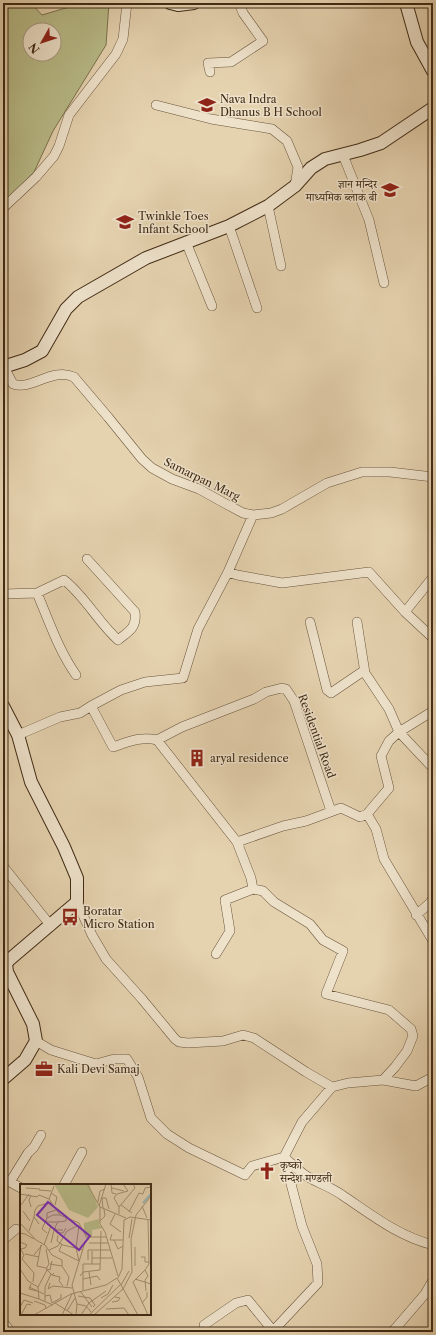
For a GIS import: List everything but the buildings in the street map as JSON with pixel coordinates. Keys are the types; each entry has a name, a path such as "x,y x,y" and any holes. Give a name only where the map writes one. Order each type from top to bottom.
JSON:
{"street":[{"path":"3,208 36,177 54,156 59,146 69,115 116,54 123,38 127,3"},
{"path":"170,3 178,5 194,3"},
{"path":"210,72 208,63 232,62 263,41 243,13 239,3"},
{"path":"406,3 417,42 433,71"},
{"path":"156,105 211,119 272,129 287,141 298,167 296,186"},
{"path":"3,367 25,360 42,351 66,310 78,297 146,258 229,226 268,206 296,186 311,168 325,159 380,143 432,112"},
{"path":"343,155 370,220 384,283"},
{"path":"268,206 281,266"},
{"path":"229,226 257,308"},
{"path":"186,242 212,306"},
{"name":"Samarpan Marg","path":"3,367 13,384 20,387 50,376 67,374 74,377 142,459 152,468 172,480 199,489 243,513 253,515 271,514 327,482 362,472 390,472 433,477"},
{"path":"18,735 60,717 80,713 121,690 145,682 183,678 198,629 228,572 253,515"},
{"path":"3,594 37,593 64,580 72,586 107,631 118,640 132,630 137,621 135,612 87,559"},
{"path":"228,572 237,575 282,582 369,572 405,612 433,638"},
{"path":"405,612 433,577"},
{"path":"37,593 56,641 76,675"},
{"path":"310,622 327,690 331,693 362,672 365,673"},
{"path":"357,622 365,673 389,709 399,732 433,768"},
{"name":"Residential Road","path":"157,740 188,725 254,699 266,692 282,688 286,689 294,701 331,812"},
{"path":"3,706 18,735 31,782 61,841 77,878 77,902 92,935 106,959 175,1039 180,1042 188,1042 223,1041 243,1035 254,1038 332,1087"},
{"path":"91,706 113,747 137,738 157,740 237,842 251,878 253,889"},
{"path":"237,842 283,826 306,821 341,808 360,816 366,814 389,788 381,756 389,741 399,732 433,711"},
{"path":"366,814 376,829 384,859 416,915 433,941"},
{"path":"3,866 50,926"},
{"path":"216,954 230,931 226,900 253,889 263,891 274,902 310,924 323,940 343,951 326,994 389,1010 411,1029 413,1036 407,1051 383,1080"},
{"path":"416,915 430,903 433,898"},
{"path":"3,1080 25,1060 36,1041 33,1024 7,972 5,962 77,902"},
{"path":"36,1041 51,1050 96,1064 114,1059 127,1059 138,1077 151,1118 167,1134 190,1148 245,1175 252,1166 284,1157"},
{"path":"204,1325 236,1303 248,1300 274,1331 318,1283 317,1264 302,1226 284,1157 302,1122 332,1087 348,1083 383,1080 416,1086 433,1077"},
{"path":"20,1188 7,1181 34,1147 41,1135"},
{"path":"65,1184 82,1152"},
{"path":"284,1157 305,1174 342,1194 369,1215 400,1233 433,1245"},
{"path":"3,1240 16,1229"},
{"path":"390,1332 394,1330 425,1294 433,1280"},
{"path":"3,1322 11,1332"}],"green space":[{"path":"3,3 31,3 42,15 69,7 73,3 109,3 106,45 53,131 34,172 3,204"}],"place":[{"name":"Nava Indra Dhanus B H School","path":"207,105"},
{"name":"ज्ञान मन्दिर माध्यमिक ब्लाक बी","path":"390,190"},
{"name":"Twinkle Toes Infant School","path":"125,222"},
{"name":"aryal residence","path":"197,758"},
{"name":"Boratar Micro Station","path":"70,917"},
{"name":"Kali Devi Samaj","path":"44,1069"},
{"name":"कृष्को सन्देश मण्डली","path":"267,1171"}]}
